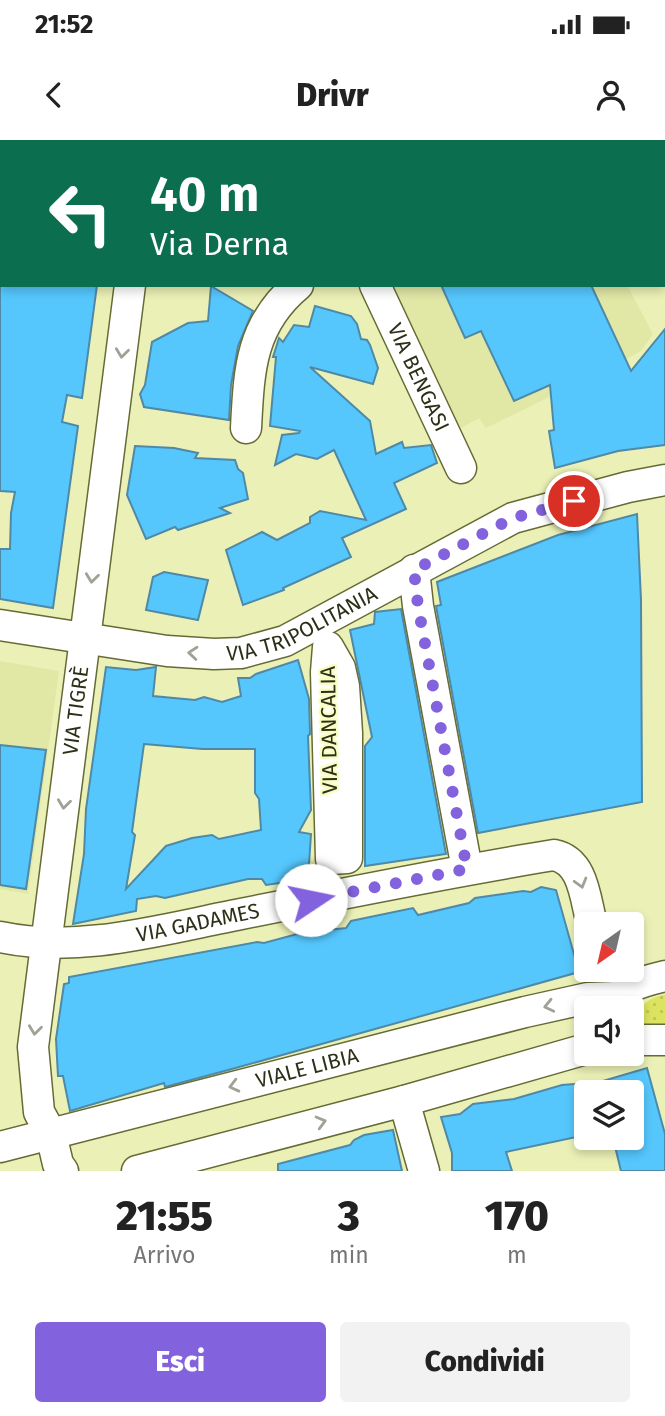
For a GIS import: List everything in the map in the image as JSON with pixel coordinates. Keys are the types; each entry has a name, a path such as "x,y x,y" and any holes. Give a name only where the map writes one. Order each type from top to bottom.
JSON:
{"street":[{"name":"VIA TIGRÈ","path":"63,1171 58,1164 51,1133 39,1112 33,1047 130,287"},
{"path":"246,428 249,373 256,343 275,307 296,287"},
{"name":"VIA BENGASI","path":"376,287 461,468"},
{"name":"VIA TRIPOLITANIA","path":"0,625 167,650 241,653 285,641 513,518 628,487 665,480"},
{"path":"414,570 418,606 467,869"},
{"name":"VIA DANCALIA","path":"339,859 347,733 340,668 328,647 326,672 339,859 344,894"},
{"name":"VIA GADAMES","path":"0,937 46,944 81,942 554,855 568,860 577,870 589,912"},
{"path":"621,996 633,986 665,976"},
{"name":"VIALE LIBIA","path":"11,1144 574,1001"},
{"path":"644,1040 665,1040"},
{"path":"137,1171 404,1101 574,1052"},
{"path":"404,1101 424,1171"},
{"path":"11,1144 42,1159 47,1171"}],"shaded area":[{"path":"394,287 628,287 653,334 641,351 486,428 479,418 459,429"},
{"path":"0,661 59,671 28,894 0,889"}],"green space":[{"path":"665,995 665,1024 644,1024 644,1004 653,998"}],"building":[{"path":"0,287 97,287 82,398 67,395 62,422 78,426 53,608 0,599 0,549 10,549 11,513 15,492 0,491"},
{"path":"211,287 253,311 238,346 231,385 229,420 144,407 140,394 145,385 152,342 188,323 208,321"},
{"path":"442,287 592,287 631,371 665,329 665,445 618,451 555,468 549,431 554,430 550,385 514,401 481,331 465,338"},
{"path":"315,306 351,316 357,324 361,339 367,340 370,345 378,368 373,384 310,367 370,421 376,454 402,442 404,448 431,445 437,463 394,483 406,509 342,538 351,557 283,588 284,590 243,605 226,550 262,532 277,540 310,523 310,517 320,511 366,520 334,450 317,459 296,454 275,465 282,435 300,431 270,426 276,357 273,357 279,338 283,342 294,325 309,327"},
{"path":"135,446 174,448 198,453 195,458 235,460 238,469 243,473 248,499 220,508 230,513 178,530 175,527 146,539 127,495"},
{"path":"637,514 641,600 642,802 478,833 436,606 441,605 437,582 558,535"},
{"path":"164,572 208,580 198,620 146,610 153,577"},
{"path":"401,609 446,854 365,866 365,746 372,737 350,630 374,624 375,612"},
{"path":"298,660 309,699 311,810 299,832 311,834 308,879 301,883 294,881 266,885 262,879 248,879 165,898 156,896 137,899 136,911 73,924 106,667 136,670 156,667 153,696 195,700 204,697 222,702 241,696 238,678 250,678","holes":["144,744 202,749 255,749 255,793 259,799 261,830 219,839 212,835 192,838 166,846 126,889 135,835 132,832"]},
{"path":"0,745 46,750 26,889 0,885"},
{"path":"541,887 556,890 574,954 574,973 165,1087 164,1083 70,1111 63,1076 58,1076 56,1039 64,984 69,983 69,977 257,942 264,943 301,933 346,928 351,921 413,908 418,915 469,903 475,898 531,892"},
{"path":"647,1068 665,1134 665,1171 621,1171 616,1150 644,1150 644,1080 606,1080"},
{"path":"574,1084 574,1138 506,1152 512,1171 452,1171 452,1153 441,1117 460,1114 473,1104 514,1099"},
{"path":"393,1130 402,1171 278,1171 278,1164 350,1145 364,1135"}],"route":[{"path":"311,900 467,869 418,606 414,570 513,518 574,501"}]}
